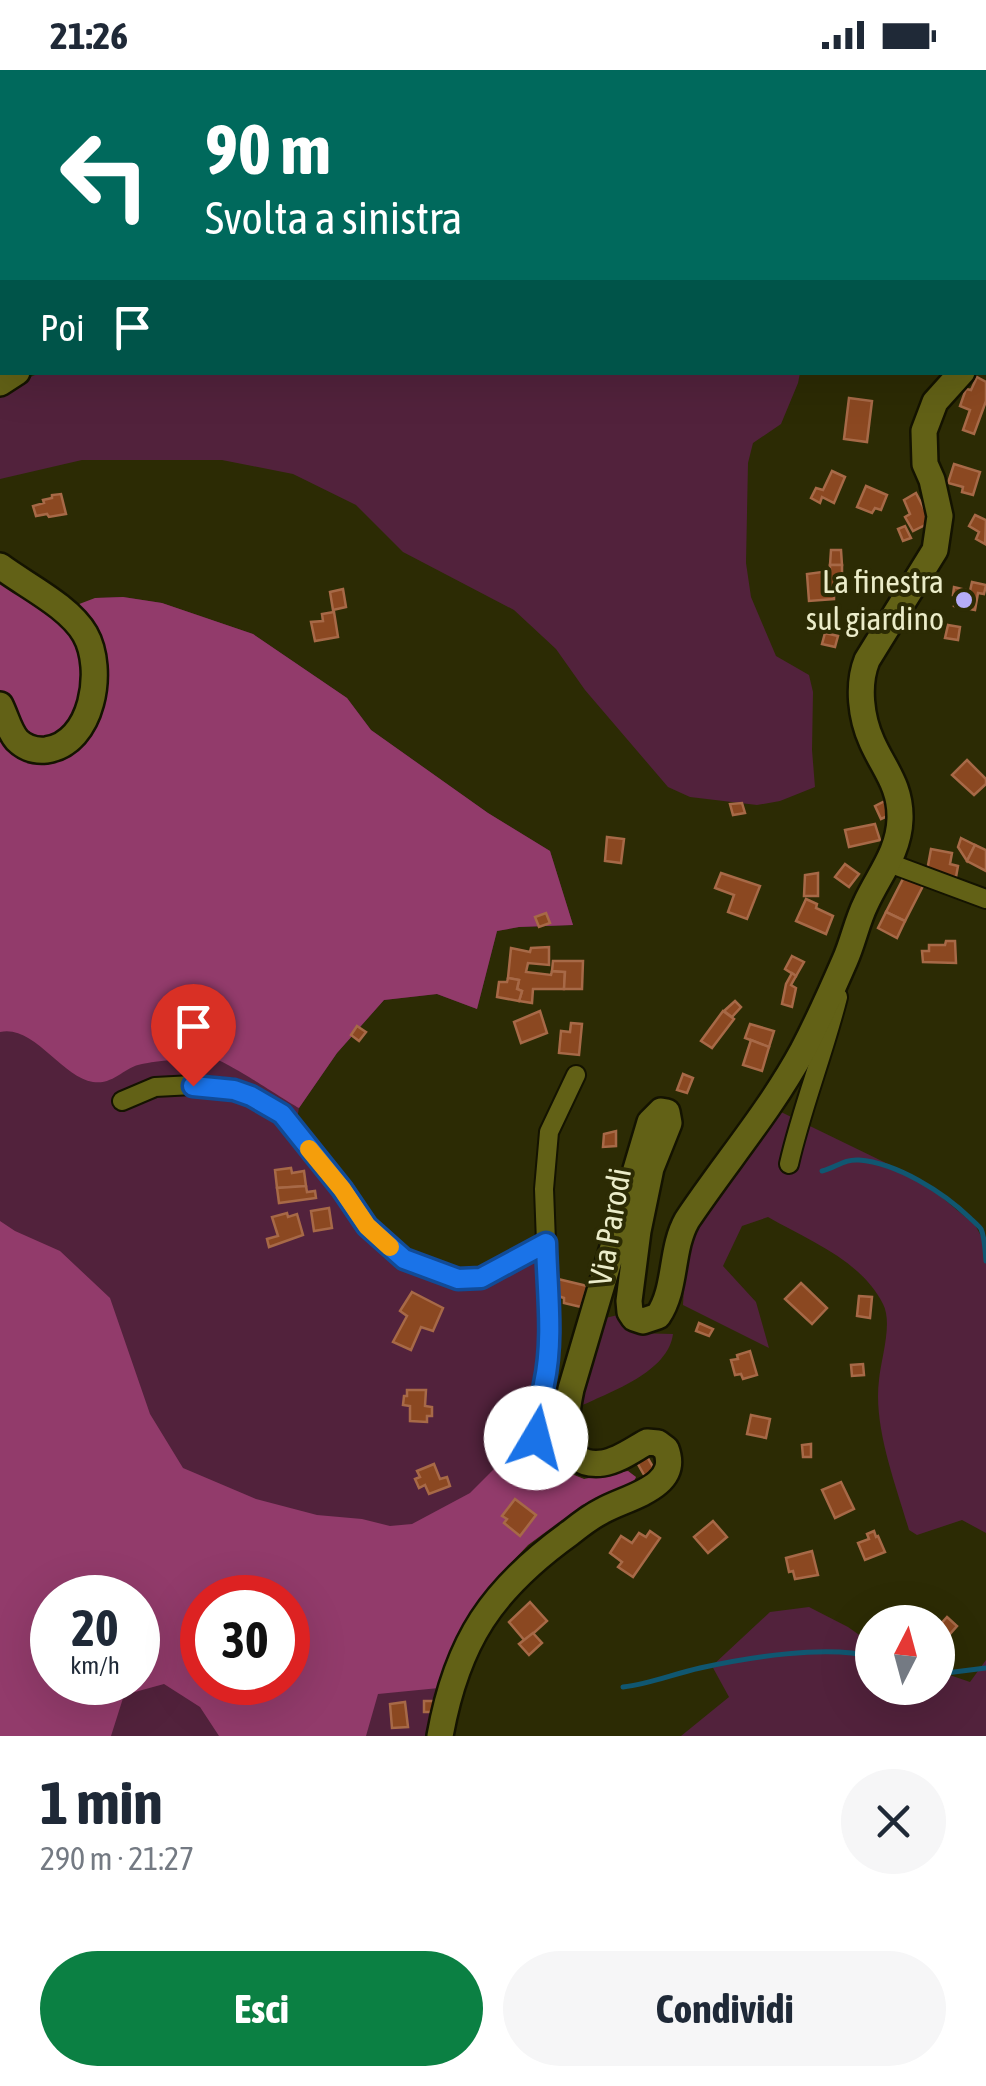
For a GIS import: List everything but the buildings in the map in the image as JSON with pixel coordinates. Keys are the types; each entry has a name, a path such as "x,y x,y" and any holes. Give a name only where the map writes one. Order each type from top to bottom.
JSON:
{"street":[{"name":"Via Parodi","path":"566,1433 570,1389 650,1122 662,1111 669,1116 651,1168 633,1264 628,1307 634,1318 644,1321 654,1320 665,1305 682,1230 767,1109 803,1050 847,956 866,901 889,863 900,824 898,793 865,721 861,675 873,649 936,550 940,516 925,464 924,431 935,402 959,375"},
{"path":"0,566 78,624 88,640 93,681 89,711 77,734 69,742 50,749 31,748 16,738 0,705"},
{"path":"889,863 986,899"},
{"path":"789,1164 800,1117 832,1022 847,956"},
{"path":"566,1433 554,1443 545,1443 536,1438 534,1429 550,1349 544,1189 549,1132 576,1075"},
{"path":"122,1101 154,1087 193,1086 234,1090 251,1096 282,1114 367,1226 404,1259 458,1279 481,1278 546,1243"},
{"path":"440,1736 459,1666 500,1592 549,1548 600,1512 656,1486 668,1471 669,1456 658,1443 648,1442 609,1462 592,1463 574,1452 566,1433"}],"shaded area":[{"path":"35,375 800,375 781,424 753,443 748,463 746,563 751,597 776,656 809,675 813,692 815,787 757,805 690,797 668,787 585,690 556,649 514,610 403,552 356,505 293,474 222,460 82,460 0,479 0,395"},
{"path":"0,576 58,620 70,633 84,664 83,689 70,729 49,740 26,735 0,690"},
{"path":"123,597 162,603 253,634 347,698 371,730 488,813 550,851 573,925 497,931 477,1009 437,994 384,1000 337,1053 299,1108 293,1141 372,1245 413,1274 443,1284 481,1288 535,1259 540,1366 523,1445 536,1460 584,1479 628,1471 636,1477 632,1485 582,1506 528,1545 506,1568 464,1621 439,1688 428,1736 0,1736 0,728 95,598"},
{"path":"123,597 162,603 253,634 347,698 371,730 488,813 550,851 573,925 497,931 477,1009 437,994 384,1000 337,1053 299,1108 212,1058 142,1064 107,1081 93,1082 70,1071 24,1036 0,1032 0,728 18,753 91,726 74,606 95,598"},
{"path":"781,1112 921,1180 975,1225 986,1245 986,1533 962,1520 917,1535 909,1530 879,1417 886,1312 873,1289 847,1263 768,1217 742,1226 723,1266 756,1302 769,1348 683,1305 686,1244 703,1212"},
{"path":"0,1221 60,1251 110,1298 150,1414 183,1468 256,1499 317,1515 390,1526 412,1524 470,1493 522,1445 536,1460 584,1479 628,1471 636,1477 632,1485 582,1505 528,1545 465,1621 439,1688 378,1694 366,1736 219,1736 197,1705 310,1705 310,1575 180,1575 180,1694 160,1685 160,1575 30,1575 30,1705 121,1705 111,1736 0,1736"},
{"path":"618,1315 634,1333 673,1334 669,1347 637,1379 581,1406 586,1365 601,1319"},
{"path":"809,1607 855,1632 855,1705 955,1705 955,1677 970,1682 986,1660 986,1736 681,1736 729,1697 712,1666 770,1612"}],"waterway":[{"path":"822,1171 859,1160 919,1180 947,1198 980,1228 986,1261"},
{"path":"623,1687 763,1657 810,1652 855,1653"},
{"path":"955,1672 986,1668"}],"slow traffic":[{"path":"309,1149 367,1226 390,1247"}],"place":[{"name":"La finestra sul giardino","path":"964,600"}],"route":[{"path":"193,1086 234,1090 282,1114 367,1226 404,1259 458,1279 481,1278 546,1243 550,1349 536,1415 536,1438"}]}
